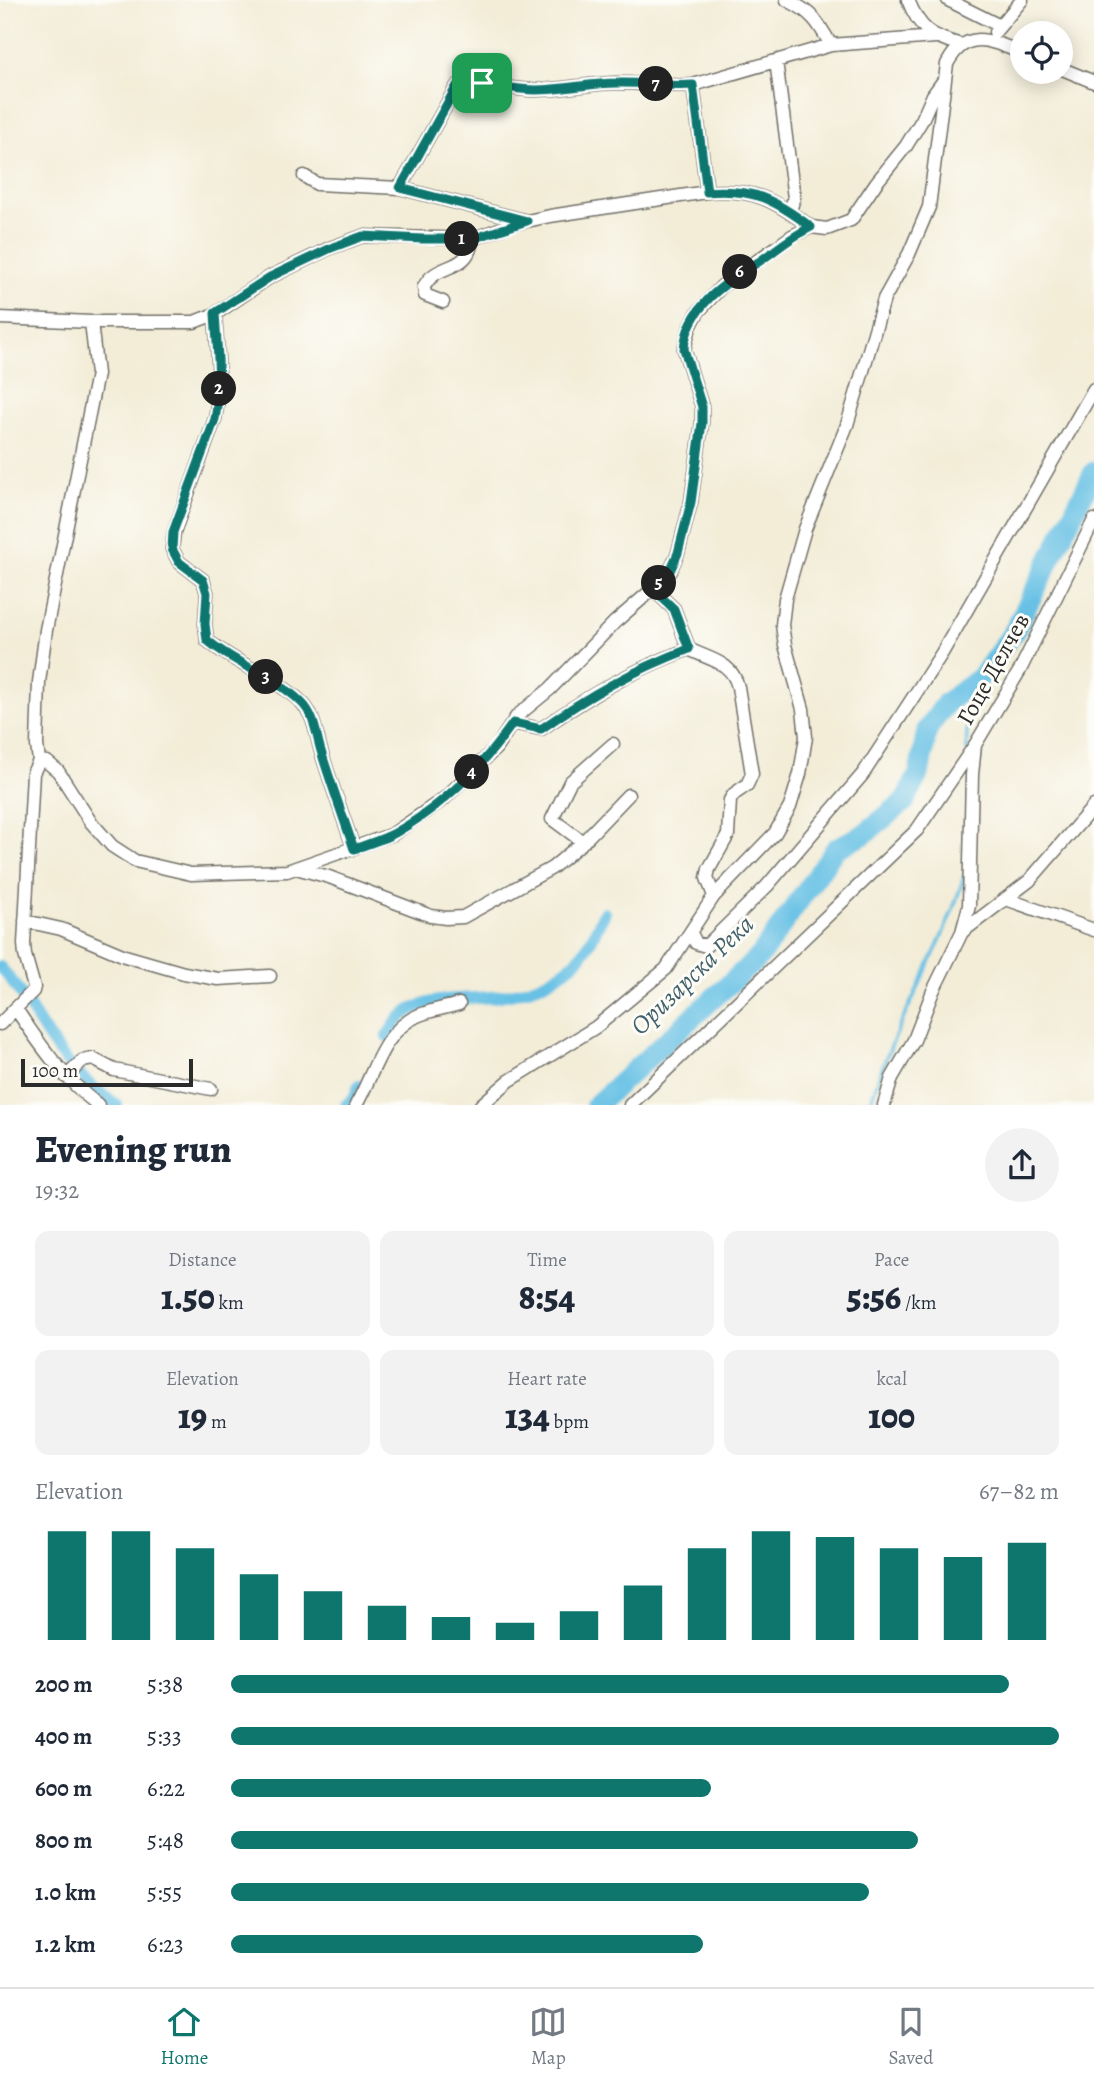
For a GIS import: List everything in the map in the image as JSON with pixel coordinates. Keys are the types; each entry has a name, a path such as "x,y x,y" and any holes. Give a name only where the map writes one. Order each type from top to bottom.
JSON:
{"street":[{"path":"787,0 802,7 816,19 831,46"},
{"path":"908,0 918,23 935,37"},
{"path":"948,0 1000,26"},
{"path":"989,40 1022,0"},
{"path":"400,188 457,86 464,82 538,90 613,83 693,85 831,46 935,37 961,45"},
{"path":"481,1105 509,1081 596,1027 666,969 714,896 775,833 790,807 800,774 806,737 803,709 782,625 785,599 805,529 847,425 884,299 913,246 929,207 947,64 953,51 974,40 989,40 1010,48"},
{"path":"776,61 794,198 790,211"},
{"path":"1073,73 1094,82"},
{"path":"0,318 194,322 215,313 270,277 363,236 472,239 527,221 707,192 727,191 761,197 790,211 811,227 827,229 842,225 858,212 876,183 906,146 922,121 933,94 944,80"},
{"path":"693,85 707,192"},
{"path":"304,176 317,184 400,188 527,221"},
{"path":"39,761 51,764 90,821 112,846 135,861 191,874 274,873 354,849 393,834 445,798 496,748 517,716 550,689 615,622 670,571 678,553 691,502 702,415 702,407 684,349 690,327 707,300 722,286 792,236 811,227"},
{"path":"443,302 425,295 424,287 430,276 468,257 472,239"},
{"path":"215,313 219,367 215,419 173,532 172,549 179,562 203,580 207,593 207,640 224,654 281,686 309,712 354,849"},
{"path":"0,1024 33,991 33,979 24,955 33,773 39,761 39,682 46,630 97,374 91,321"},
{"path":"691,933 696,943 706,946 766,886 863,774 942,653 1094,388"},
{"name":"Гоце Делчев","path":"962,933 969,906 975,745 1020,670 1094,520"},
{"path":"653,589 674,609 689,649 725,665 735,677 752,771 747,785 730,800 728,835 709,869 708,878 714,896"},
{"path":"513,723 541,729 606,686 689,649"},
{"path":"583,842 552,818 570,782 613,744"},
{"path":"630,1105 917,830 975,745"},
{"path":"296,868 329,877 431,916 463,917 552,868 583,842 628,795"},
{"path":"884,1105 892,1078 914,1040 933,991 962,933 1029,881 1094,806"},
{"path":"1006,899 1094,930"},
{"path":"25,921 61,929 125,956 184,973 218,979 270,976"},
{"path":"356,1105 399,1026 419,1015 459,1004"},
{"path":"16,1009 49,1058 98,1105"},
{"path":"66,1077 82,1061 93,1059 114,1070 211,1089"}],"waterway":[{"name":"Оризарска Река","path":"596,1105 760,956 836,848 863,835 905,801 919,774 927,730 946,703 983,675 1015,630 1094,472"},
{"path":"967,750 970,712 983,675"},
{"path":"870,1105 879,1075 943,934 964,876"},
{"path":"387,1036 400,1018 422,1005 509,994 529,989 556,976 583,953 604,913"},
{"path":"0,967 67,1062 117,1105"},
{"path":"346,1105 354,1098 359,1086"}],"route":[{"path":"471,81 482,83 538,90 613,83 693,85 707,192 744,193 776,202 811,227 792,236 722,286 698,312 685,341 684,349 702,407 702,423 691,502 678,553 670,571 653,589 674,609 689,649 659,660 606,686 541,729 513,723 496,748 445,798 393,834 354,849 309,712 281,686 224,654 207,640 207,593 203,580 179,562 172,549 173,532 215,419 219,367 215,313 270,277 363,236 472,239 527,221 400,188 457,86 471,81"}]}
